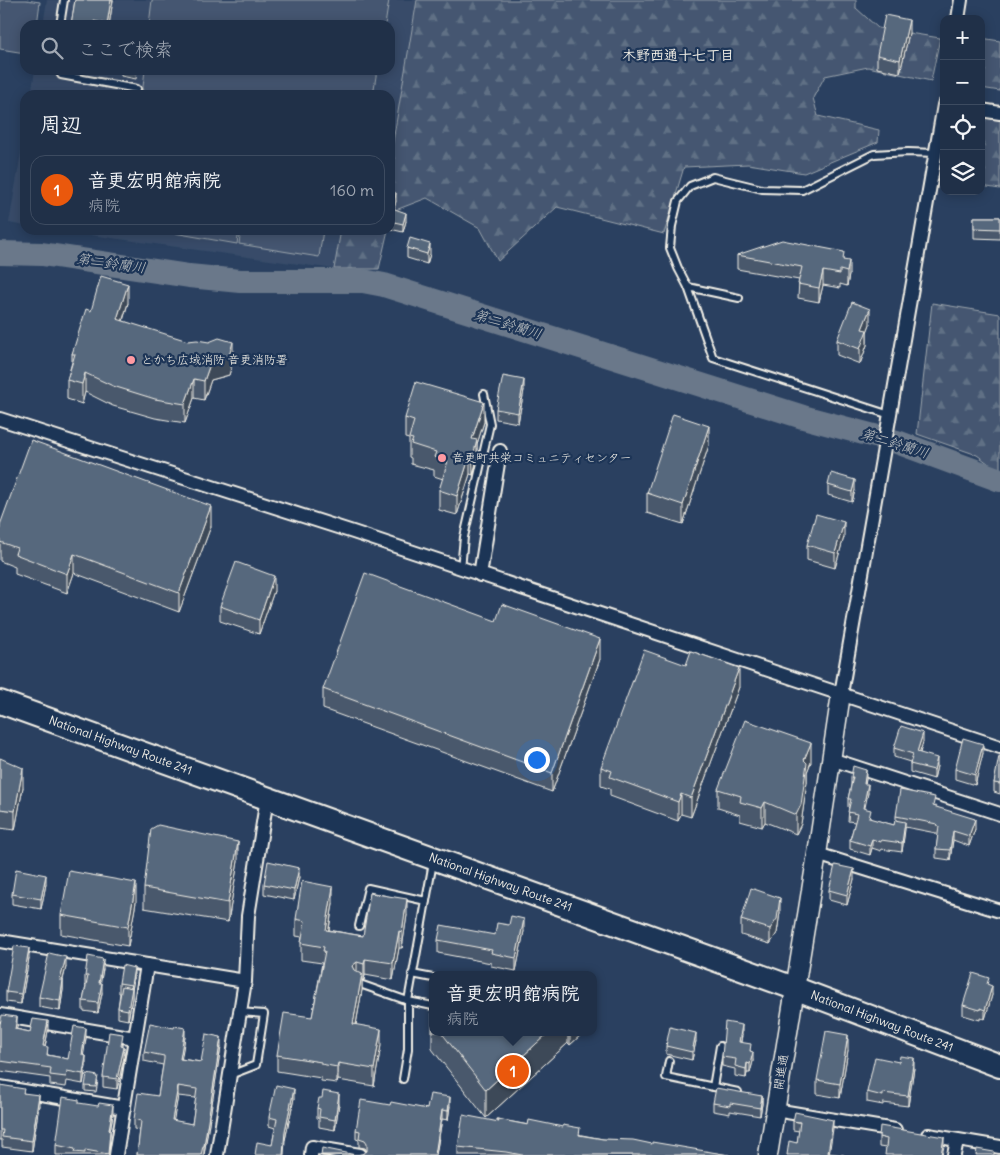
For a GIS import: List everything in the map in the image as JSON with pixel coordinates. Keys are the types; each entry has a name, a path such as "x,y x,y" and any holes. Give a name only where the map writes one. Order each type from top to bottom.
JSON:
{"highway":[{"name":"National Highway Route 241","path":"0,702 794,988 1000,1066"}],"street":[{"path":"959,15 961,0"},
{"path":"985,111 1000,113"},
{"path":"841,694 940,129"},
{"path":"0,419 353,532 1000,747"},
{"path":"480,574 500,451"},
{"name":"開進通","path":"768,1155 773,1103 817,854 841,694"},
{"path":"831,759 1000,814"},
{"path":"217,1155 245,981 248,916 267,798"},
{"path":"817,854 1000,911"},
{"path":"0,941 245,981"},
{"path":"116,1155 147,965"},
{"path":"0,1015 135,1038"},
{"path":"0,1087 124,1108"},
{"path":"773,1103 913,1133 1000,1147"},
{"path":"954,1155 956,1140"},
{"path":"311,1155 312,1147 360,1155"}],"lane":[{"path":"61,20 64,0"},
{"path":"61,75 137,89"},
{"path":"889,421 713,358 688,287 670,248 672,226 678,201 690,186 713,177 762,189 802,190 874,154 936,153"},
{"path":"688,287 740,298"},
{"path":"461,569 464,537 490,424 484,394"},
{"path":"402,1078 408,1049 408,1001 434,858"},
{"path":"359,926 368,888 426,901"},
{"path":"412,974 429,977"},
{"path":"357,983 408,1001 429,1005"},
{"path":"230,1075 256,1065 264,1014 240,1012"},
{"path":"713,1087 720,1046"},
{"path":"669,1061 666,1077 749,1094"}],"shaded area":[{"path":"47,0 417,0 395,130 395,90 32,90 34,75 395,75 395,20 44,20"},
{"path":"20,159 20,225 9,223"},
{"path":"91,235 340,235 334,269"}],"green space":[{"path":"0,0 40,2 38,20 20,20 20,52 0,49"},
{"path":"152,0 389,0 386,20 150,20"},
{"path":"417,0 856,0 856,8 878,28 940,38 931,81 868,67 825,76 813,98 818,116 879,130 878,142 804,173 748,164 684,167 664,234 557,207 498,261 480,228 427,198 395,210 395,130"},
{"path":"985,39 1000,41 1000,91 985,89"},
{"path":"144,75 376,75 374,90 143,90"},
{"path":"985,117 1000,119 1000,189 985,187"},
{"path":"186,235 238,235 237,244"},
{"path":"240,235 322,235 319,257 239,244"},
{"path":"340,235 387,235 379,269 334,269"},
{"path":"932,303 1000,314 1000,472 977,455 917,434"}],"building":[{"path":"75,0 111,0 108,20 72,20"},
{"path":"885,15 909,20 900,60 877,55"},
{"path":"395,209 406,213 403,224 395,222"},
{"path":"974,217 1000,217 1000,229 974,228"},
{"path":"410,238 430,244 427,254 407,248"},
{"path":"782,240 844,252 843,260 849,261 847,272 840,270 840,274 823,271 819,288 798,284 802,267 737,255"},
{"name":"とかち広域消防 音更消防署","path":"101,276 128,284 117,319 188,341 209,342 219,338 233,342 229,356 211,361 204,381 194,379 185,404 155,399 113,386 85,373 82,384 67,380 75,354 72,354 86,309 91,311"},
{"path":"852,302 870,309 862,329 867,330 860,349 837,340"},
{"path":"503,376 524,380 518,413 496,409"},
{"name":"音更町共栄コミュニティセンター","path":"416,382 484,402 472,439 477,440 473,456 470,455 457,496 439,490 448,461 434,457 436,452 411,444 413,439 409,438 414,421 405,418"},
{"path":"673,414 709,426 683,505 647,493"},
{"path":"31,440 211,506 179,593 74,554 67,574 15,554 17,548 0,542 0,525"},
{"path":"831,473 855,480 852,492 828,485"},
{"path":"816,514 844,522 835,553 807,545"},
{"path":"236,562 274,576 259,620 220,606"},
{"path":"365,573 496,621 502,604 600,639 552,773 323,689"},
{"path":"644,650 686,665 691,651 739,668 691,798 681,794 678,802 610,777 612,771 601,767"},
{"path":"745,720 811,743 804,760 807,763 801,805 796,815 765,802 762,808 740,802 741,796 718,789"},
{"path":"901,726 923,733 917,752 937,758 934,770 910,764 913,754 894,748"},
{"path":"963,738 983,744 975,775 955,769"},
{"path":"1000,756 1000,784 994,783"},
{"path":"0,758 23,768 15,811 0,809"},
{"path":"853,766 866,770 864,784 868,784 863,808 871,810 869,818 894,825 895,820 905,822 902,843 881,840 881,842 872,839 870,846 850,840 857,814 848,812 851,799 848,799 853,777 851,777"},
{"path":"900,790 935,797 933,806 975,819 969,836 953,831 950,850 936,849 939,826 937,824 896,816"},
{"path":"158,825 238,842 228,903 144,888 151,829"},
{"path":"268,861 299,868 294,890 264,884"},
{"path":"835,865 854,869 847,895 829,890"},
{"path":"16,869 46,875 41,899 12,894"},
{"path":"69,871 136,883 128,927 61,915"},
{"path":"302,881 333,887 326,930 363,936 370,893 407,899 402,932 399,931 393,963 365,959 364,964 357,962 352,966 354,970 362,974 353,1024 381,1029 374,1069 338,1063 337,1067 321,1064 321,1062 277,1055 284,1013 312,1017 325,951 323,951 324,947 301,943 305,921 296,919"},
{"path":"751,888 780,898 777,919 770,929 741,920"},
{"path":"511,916 524,919 516,958 491,953 492,950 438,940 441,925 495,935 497,923 509,925"},
{"path":"14,946 29,948 21,994 6,992"},
{"path":"49,953 66,957 60,980 63,980 60,1001 39,997"},
{"path":"88,956 103,959 99,983 102,983 98,1003 83,1001 88,976 85,976"},
{"path":"122,965 134,968 131,985 119,983"},
{"path":"973,973 989,978 987,984 992,986 985,1010 963,1005"},
{"path":"122,986 132,988 128,1010 118,1008"},
{"path":"2,1015 17,1017 15,1029 30,1032 33,1019 48,1021 43,1046 48,1047 47,1055 68,1059 74,1026 86,1028 82,1055 86,1056 83,1074 67,1071 66,1077 50,1075 51,1068 0,1061 0,1024"},
{"path":"725,1022 742,1025 739,1042 751,1044 750,1051 753,1052 750,1064 747,1063 746,1069 735,1066 736,1059 722,1057"},
{"path":"150,1023 174,1028 175,1026 185,1028 180,1059 201,1062 206,1034 221,1037 201,1155 137,1155 141,1121 134,1119 138,1093 158,1096 164,1059 164,1056 144,1052","holes":["178,1086 197,1089 192,1124 172,1120"]},
{"path":"670,1027 696,1033 692,1052 666,1046"},
{"path":"826,1031 848,1035 840,1084 817,1080"},
{"path":"109,1032 123,1034 121,1046 124,1047 117,1079 103,1077"},
{"path":"444,1036 545,1036 486,1090"},
{"path":"900,1056 914,1058 908,1096 883,1093 883,1096 867,1092 875,1057 899,1062"},
{"path":"87,1074 98,1076 96,1087 85,1086"},
{"path":"0,1085 24,1089 23,1093 39,1095 32,1141 2,1137 3,1130 0,1130"},
{"path":"276,1085 294,1089 285,1131 283,1155 255,1155 257,1142 272,1145 277,1119 269,1117"},
{"path":"716,1088 762,1096 760,1108 730,1103 730,1106 713,1103"},
{"path":"323,1091 339,1094 335,1120 319,1117 320,1109 317,1108"},
{"path":"430,1094 450,1097 448,1111 442,1110 435,1155 356,1155 367,1151 367,1143 359,1138 360,1131 356,1130 361,1100 390,1105 391,1102 427,1109"},
{"path":"63,1097 79,1100 79,1103 98,1106 99,1103 113,1105 108,1154 85,1150 85,1153 74,1152 75,1149 56,1145"},
{"path":"795,1112 833,1120 828,1153 844,1155 787,1155 789,1141 797,1143 800,1122 793,1121"},
{"path":"463,1115 528,1125 529,1120 563,1127 563,1125 580,1128 579,1135 603,1139 633,1140 652,1144 652,1142 729,1155 522,1155 458,1147"},
{"path":"880,1126 944,1137 941,1155 885,1155 887,1139 879,1137"},
{"path":"322,1148 356,1155 321,1155"},
{"path":"977,1149 994,1152 994,1155 976,1155"}],"waterway":[{"name":"第二鈴蘭川","path":"0,253 42,254 189,276 240,281 363,281 384,285 803,417 897,442 1000,480"}],"place":[{"name":"とかち広域消防 音更消防署","path":"131,360"},
{"name":"音更町共栄コミュニティセンター","path":"442,458"},
{"name":"音更宏明館病院","path":"513,1071"}],"district":[{"name":"木野西通十七丁目","path":"678,55"}]}
